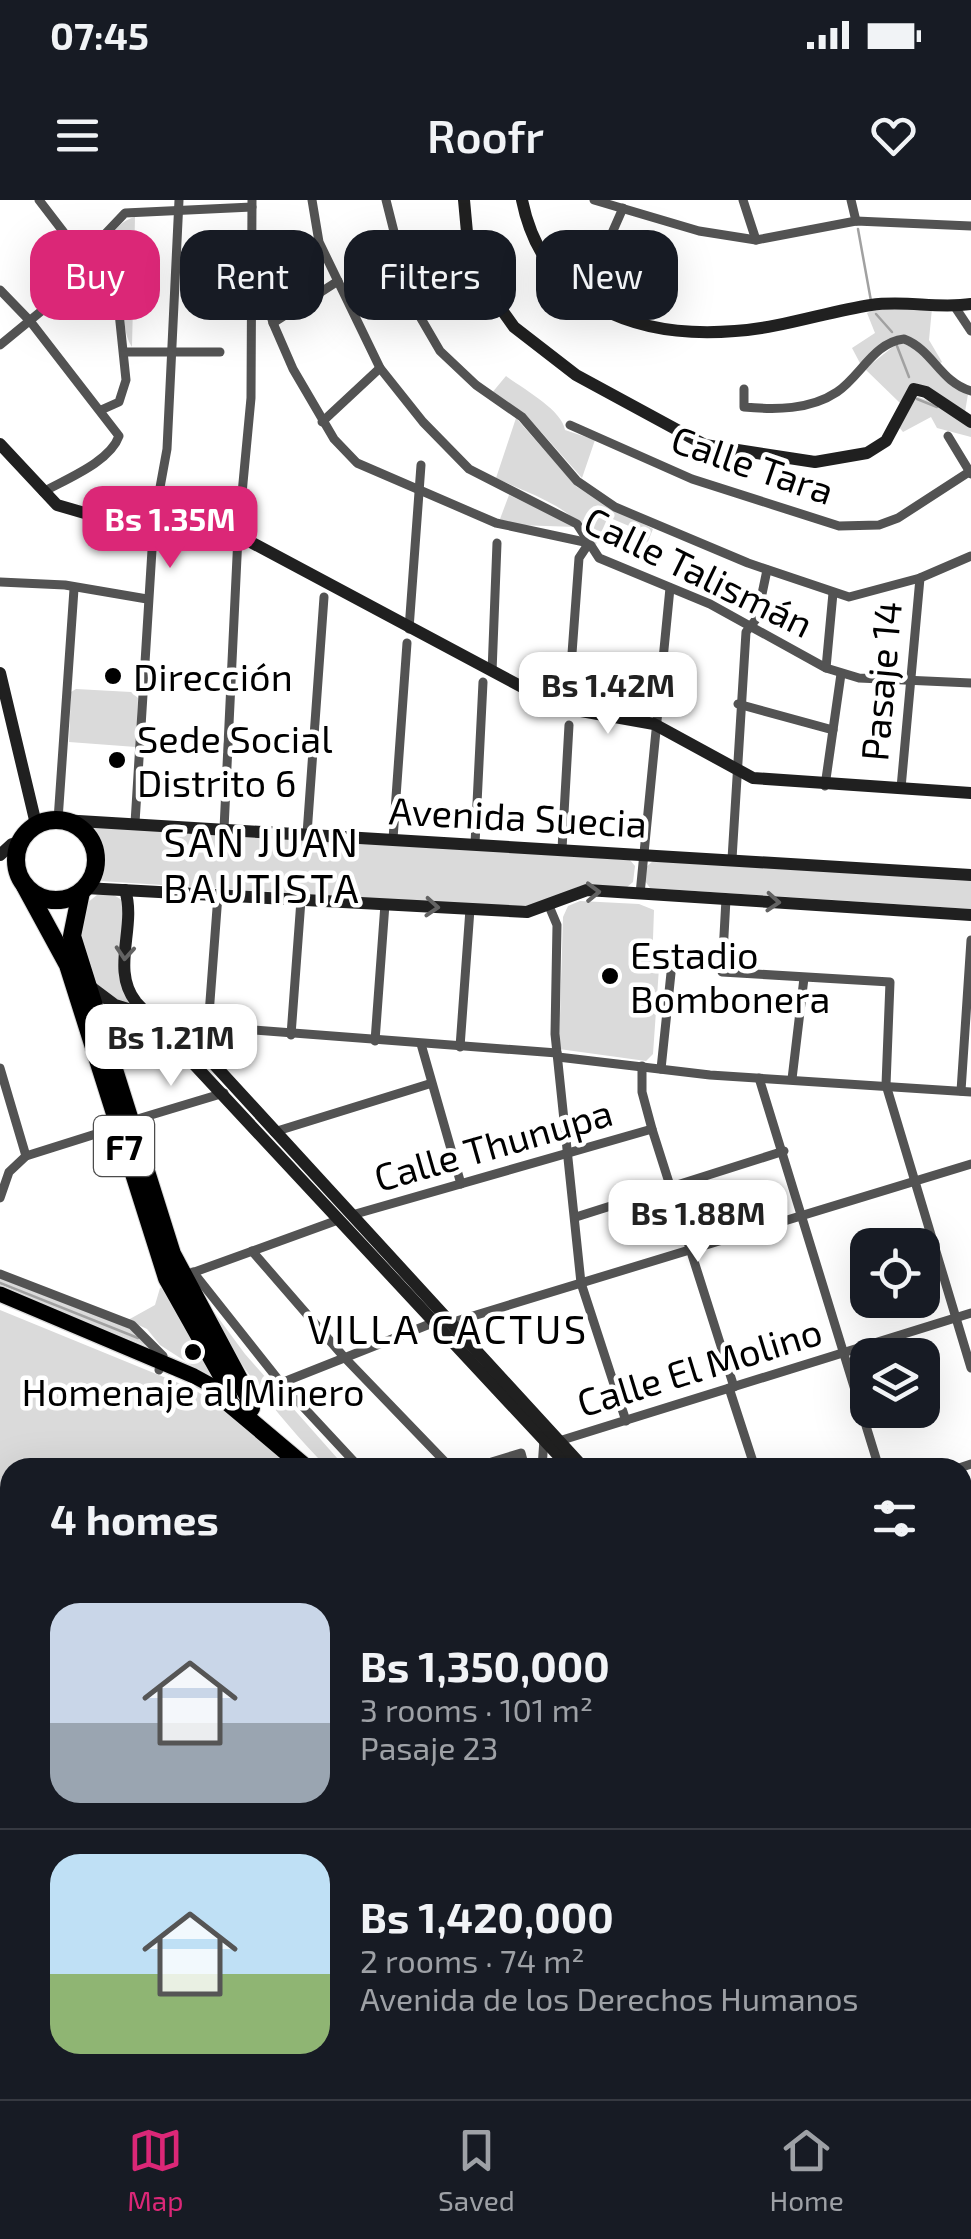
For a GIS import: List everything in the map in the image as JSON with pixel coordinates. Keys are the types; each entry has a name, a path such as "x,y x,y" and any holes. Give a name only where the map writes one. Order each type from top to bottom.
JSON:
{"highway":[{"path":"23,883 15,841 60,820"},
{"name":"F7","path":"60,820 81,828 95,848 96,866 83,890 72,926 168,1278 226,1383 229,1403"},
{"name":"F7","path":"0,865 51,900 83,890"},
{"name":"F7","path":"23,883 60,944 124,1124 187,1274 248,1396 251,1408 246,1414"},
{"path":"229,1403 295,1458"}],"main road":[{"path":"0,1294 160,1366"},
{"path":"0,1304 216,1388 229,1403"}],"street":[{"path":"39,200 64,230"},
{"path":"312,200 320,242 380,368 457,459 481,476 577,524 589,543 579,558 568,708"},
{"path":"386,200 412,303 440,351 522,418 577,480 615,507 766,570 833,593 862,596 920,578 971,556"},
{"path":"464,200 470,266 514,327 576,375 691,439 781,459 816,462 853,456 886,441 910,391 919,389 971,422"},
{"path":"522,200 536,245"},
{"path":"594,200 699,231 756,240 856,221 971,226"},
{"path":"744,200 756,240"},
{"path":"850,200 856,221"},
{"path":"109,230 132,205 252,204 252,230"},
{"path":"153,526 167,449 178,206"},
{"path":"614,230 624,208"},
{"path":"274,323 338,280"},
{"path":"0,290 30,321 118,431 115,446 43,492"},
{"path":"627,320 702,332 767,326 890,303 971,304"},
{"path":"955,306 971,331"},
{"path":"101,410 113,407 123,393 125,352 120,320"},
{"path":"224,829 238,536 251,398 252,320"},
{"name":"Calle Talismán","path":"273,320 322,422 358,463 512,528 589,543 600,558 751,625 841,674 908,682 971,683"},
{"path":"0,345 30,321"},
{"path":"744,388 744,407 784,408 820,401 838,391 878,350 896,340 913,342 944,376 971,391"},
{"path":"125,352 220,352"},
{"path":"322,422 380,368"},
{"name":"Calle Tara","path":"570,426 692,479 839,526 879,525 898,518 970,473"},
{"path":"948,436 970,473"},
{"path":"0,444 43,492 70,510 119,523 222,529 408,636 488,677 568,708 654,724 737,770 769,781 971,793"},
{"path":"393,839 421,465"},
{"path":"135,823 153,534 178,534 192,528"},
{"path":"476,844 497,543"},
{"path":"732,859 738,704 746,632 757,618 766,570"},
{"name":"Pasaje 14","path":"901,788 920,578"},
{"path":"0,582 146,599"},
{"path":"640,894 670,588"},
{"path":"60,820 74,589"},
{"path":"826,668 833,593"},
{"path":"307,834 324,597"},
{"path":"0,673 15,841"},
{"path":"824,786 841,674"},
{"path":"738,704 833,730"},
{"path":"562,848 569,726"},
{"name":"Avenida Suecia","path":"60,820 971,874"},
{"name":"Avenida Suecia","path":"83,890 527,912 580,891 971,914"},
{"path":"124,890 129,907 125,986 144,1011 450,1323 563,1458"},
{"path":"208,1028 218,895"},
{"path":"726,899 722,972 890,982 886,1085 918,1180 971,1368"},
{"path":"291,1035 301,900"},
{"path":"375,1041 386,904"},
{"path":"548,906 557,925 558,1055 582,1283 626,1421"},
{"path":"460,1047 470,910"},
{"path":"102,1032 114,1016 208,1028 558,1055 759,1078 966,1091 971,940"},
{"path":"661,1069 671,973"},
{"path":"85,978 107,1002 177,1024 435,1322 572,1458"},
{"path":"792,1080 804,978"},
{"path":"421,1044 429,1084 461,1184"},
{"path":"642,1066 642,1092 652,1130 752,1458"},
{"path":"0,1068 26,1156"},
{"path":"759,1078 876,1458"},
{"path":"272,1133 429,1084"},
{"path":"0,1198 4,1170 26,1156 224,1093"},
{"name":"Calle Thunupa","path":"187,1274 344,1218 652,1130"},
{"path":"576,1217 784,1151"},
{"path":"282,1382 435,1322 450,1323 971,1164"},
{"path":"252,1251 344,1358 441,1458"},
{"path":"0,1274 132,1325 160,1350 160,1366"},
{"path":"187,1274 351,1458"},
{"name":"Calle El Molino","path":"545,1458 551,1440 626,1421 971,1314"}],"shaded area":[{"path":"135,217 135,230 116,230 122,224"},
{"path":"883,306 932,308 929,340 942,362 938,365 913,340 900,336 877,346 861,365 852,348 875,333 867,313"},
{"path":"125,320 133,320 132,347 129,342"},
{"path":"899,342 918,352 949,382 968,394 965,412 916,383 910,385 900,403 865,369"},
{"path":"506,376 550,408 565,430 595,440 582,478 527,416 491,394"},
{"path":"913,395 935,403 971,426 971,437 937,428 931,417 903,432 899,427"},
{"path":"516,418 577,487 653,529 645,549 630,542 636,529 608,517 594,549 579,523 567,513 496,478"},
{"path":"509,495 577,527 515,525 500,519"},
{"path":"71,692 131,692 138,698 136,747 69,742"},
{"path":"88,825 630,860 635,866 633,882 626,888 580,886 535,905 508,907 100,881 104,855"},
{"path":"653,861 971,880 971,909 650,888 645,881 646,867"},
{"path":"112,894 122,900 132,1005 104,992 88,968 84,953 82,907 97,895"},
{"name":"Estadio Bombonera","path":"580,901 639,904 654,910 652,967 659,968 653,1054 646,1061 559,1049 563,917 568,906"},
{"path":"0,1278 129,1328 147,1346 0,1288"},
{"path":"166,1286 216,1381 160,1345 147,1329 128,1320 155,1305 160,1288"},
{"path":"197,1289 245,1354 337,1458 319,1458 272,1405 225,1338"},
{"path":"0,1310 193,1389 227,1410 283,1458 0,1458"}],"waterway":[{"path":"858,229 871,301"},
{"path":"876,314 892,332"},
{"path":"897,346 909,377"},
{"path":"917,399 937,407"},
{"path":"0,1283 138,1338"}],"place":[{"name":"Dirección","path":"113,676"},
{"name":"Sede Social Distrito 6","path":"117,760"},
{"name":"Estadio Bombonera","path":"610,976"},
{"name":"Homenaje al Minero","path":"193,1352"}],"district":[{"name":"SAN JUAN BAUTISTA","path":"262,864"},
{"name":"VILLA CACTUS","path":"448,1328"}]}
